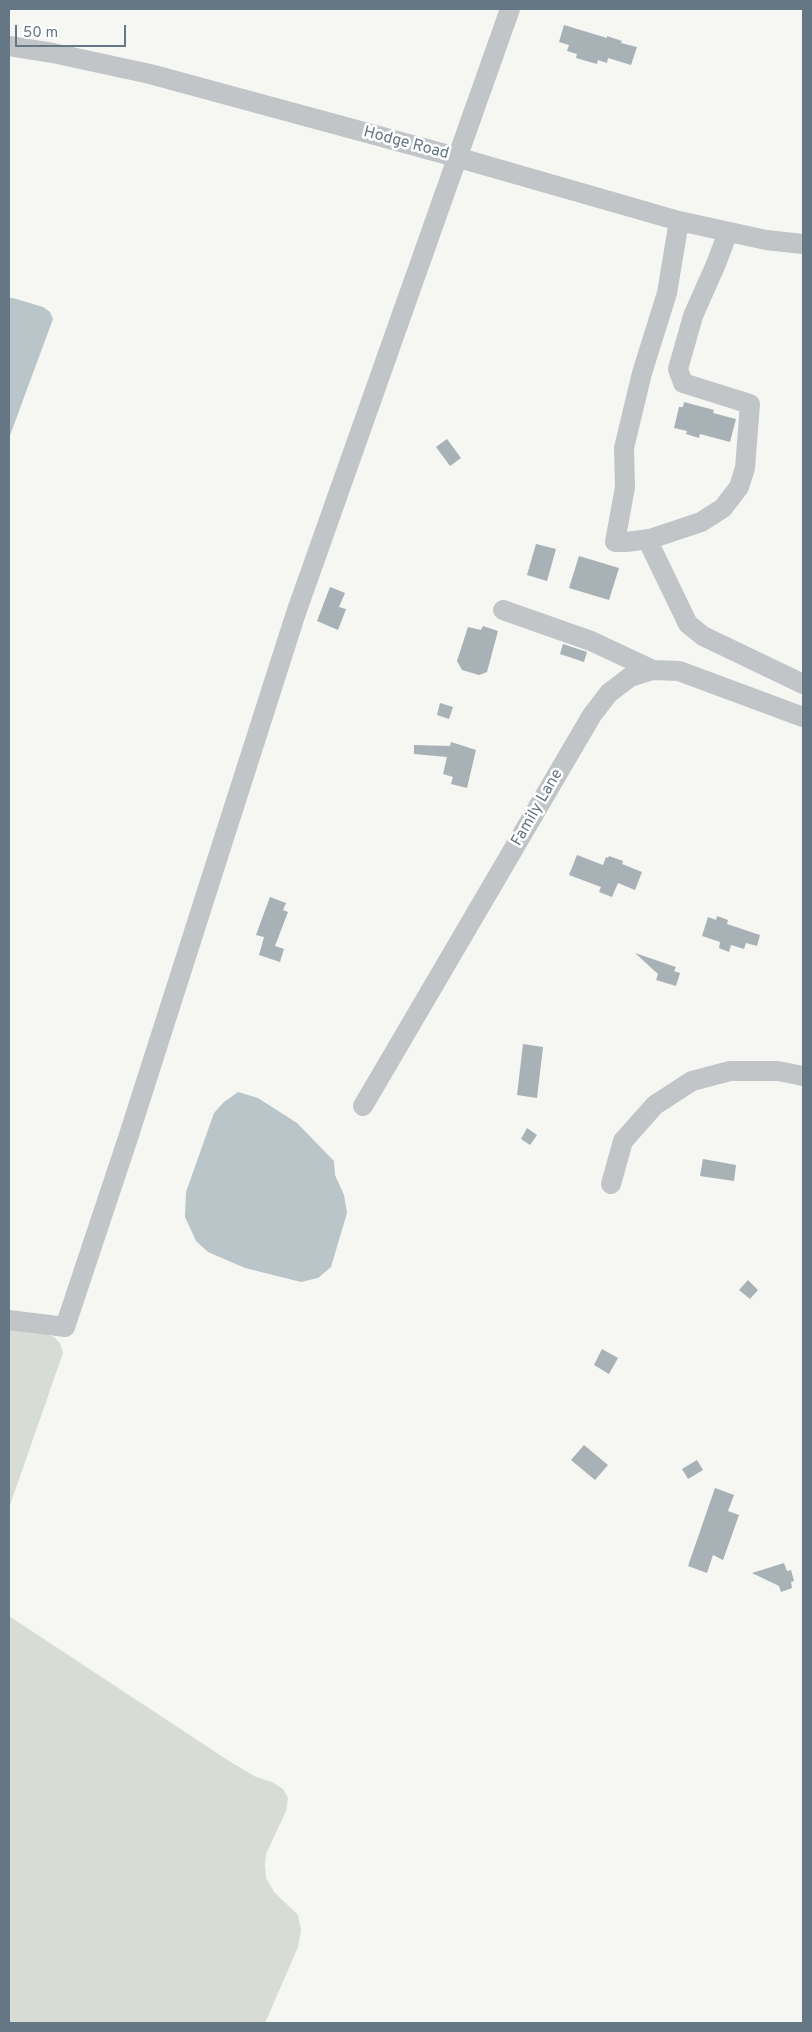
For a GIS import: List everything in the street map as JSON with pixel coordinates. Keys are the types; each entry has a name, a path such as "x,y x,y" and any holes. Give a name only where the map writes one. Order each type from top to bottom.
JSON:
{"street":[{"path":"9,1320 65,1328 128,1138 296,613 510,9"},
{"name":"Hodge Road","path":"9,46 52,53 150,74 679,221 766,240 803,244"},
{"path":"679,221 667,293 642,373 624,448 625,488 615,542 647,539 701,522 723,508 739,487 746,468 750,404 683,383 678,369 692,316 716,264 728,232"},
{"path":"647,539 688,624 703,636 803,684"},
{"path":"503,610 591,641 653,670"},
{"name":"Family Lane","path":"363,1106 592,715 609,693 630,677 653,670 679,672 803,717"},
{"path":"610,1184 623,1142 655,1105 692,1081 730,1071 778,1070 803,1076"}],"shaded area":[{"path":"9,298 43,307 50,312 53,319 9,438"},
{"path":"238,1092 258,1098 297,1123 334,1161 335,1175 344,1195 347,1213 331,1267 318,1278 301,1282 245,1268 208,1252 196,1241 185,1217 186,1192 214,1113 224,1102"},
{"path":"9,1319 54,1337 60,1343 63,1353 9,1508"},
{"path":"9,1616 229,1761 256,1777 272,1782 283,1789 288,1798 286,1811 266,1854 266,1878 274,1892 298,1915 301,1930 298,1947 265,2023 9,2023"}],"building":[{"path":"564,25 607,38 607,36 622,41 621,43 637,47 631,65 608,58 607,63 598,60 597,64 576,58 577,54 567,51 569,45 559,42"},
{"path":"684,402 714,410 713,413 736,419 730,442 700,434 699,438 686,434 687,431 674,428 679,407 683,407"},
{"path":"447,439 461,458 450,466 436,447"},
{"path":"536,544 556,549 547,581 527,575"},
{"path":"579,556 619,568 609,600 569,588"},
{"path":"330,587 345,593 339,607 346,609 338,630 317,621"},
{"path":"483,626 498,631 487,672 479,675 462,670 457,661 468,627 481,630"},
{"path":"563,644 587,652 584,662 560,654"},
{"path":"440,703 453,707 449,719 437,715"},
{"path":"451,742 476,750 467,788 451,784 453,777 443,774 447,757 414,754 414,745 450,746"},
{"path":"577,855 603,865 606,857 608,858 609,856 623,861 622,864 642,872 635,890 618,883 612,897 599,892 601,887 569,875"},
{"path":"270,897 286,903 283,910 288,912 275,946 284,949 280,962 259,955 264,937 256,935"},
{"path":"717,916 728,920 727,924 760,935 757,946 746,943 744,949 731,945 729,952 719,948 720,942 702,936 708,917 716,920"},
{"path":"635,953 676,967 674,971 680,973 676,986 656,980 658,974"},
{"path":"523,1044 543,1047 537,1098 517,1095"},
{"path":"527,1128 537,1135 530,1145 521,1139"},
{"path":"703,1159 736,1165 734,1181 700,1176"},
{"path":"748,1280 758,1290 750,1299 739,1290"},
{"path":"602,1349 618,1358 609,1374 594,1365"},
{"path":"584,1445 608,1465 595,1480 571,1460"},
{"path":"697,1460 703,1470 688,1479 682,1469"},
{"path":"715,1488 734,1495 728,1511 739,1515 723,1560 713,1555 707,1573 688,1566"},
{"path":"784,1563 787,1571 791,1570 794,1581 791,1582 792,1588 781,1592 779,1586 752,1573"}]}
